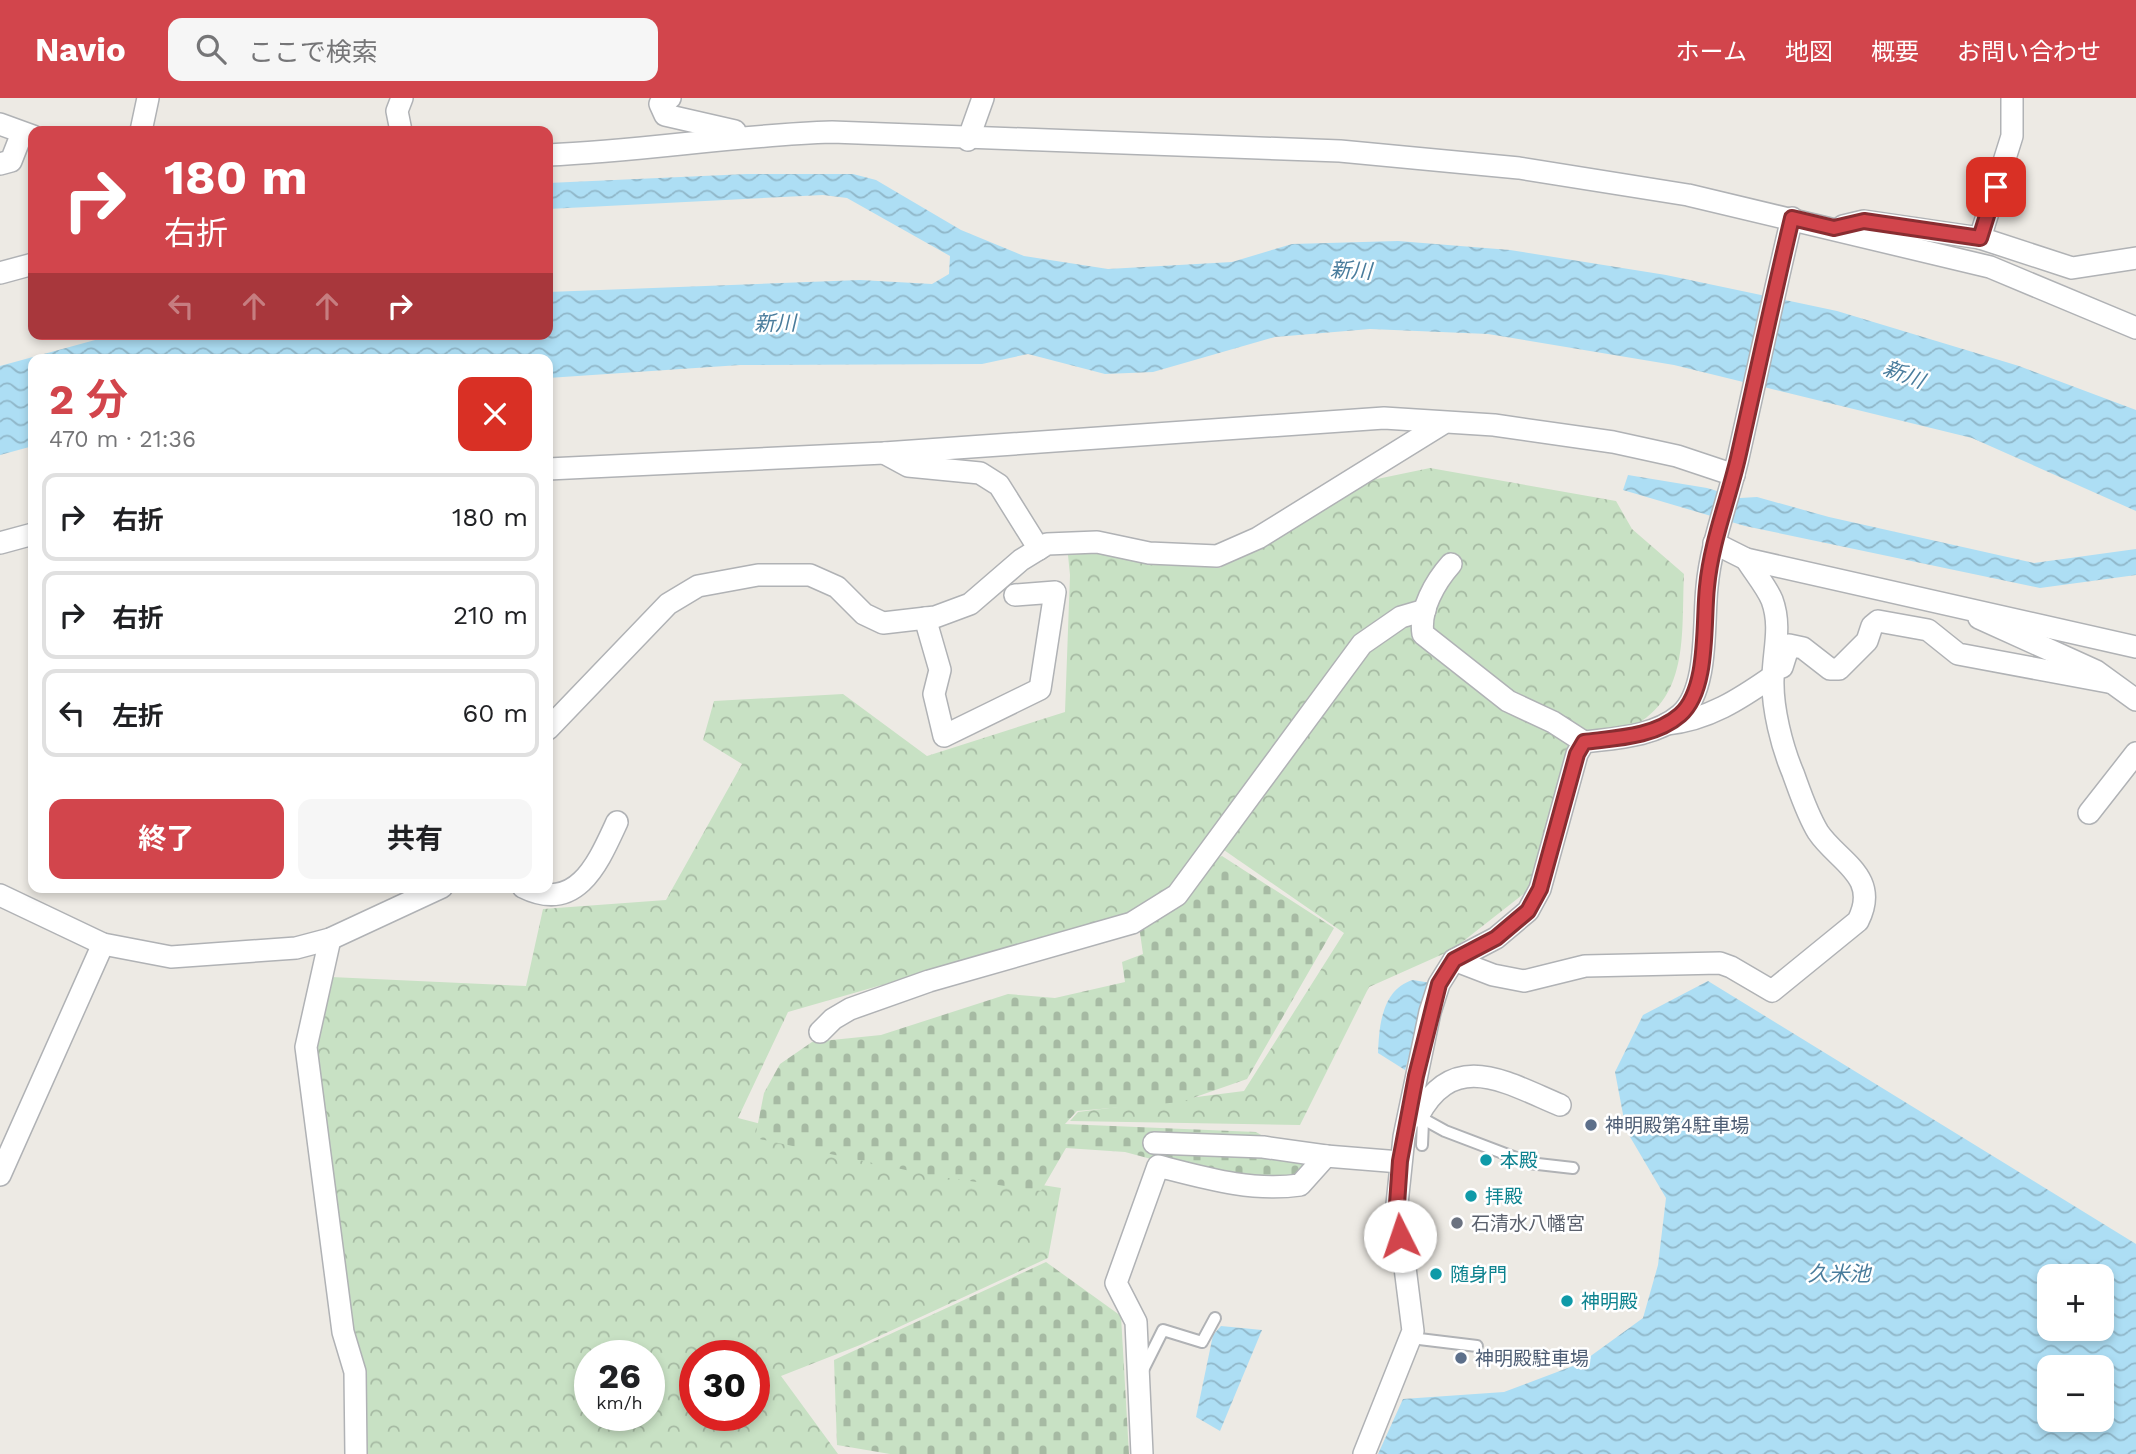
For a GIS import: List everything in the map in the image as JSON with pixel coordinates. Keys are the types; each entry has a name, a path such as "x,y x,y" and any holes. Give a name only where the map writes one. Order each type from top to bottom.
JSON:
{"street":[{"path":"142,126 148,98"},
{"path":"670,98 660,104 665,115 752,135"},
{"path":"968,140 983,98"},
{"path":"1980,238 2011,136 2012,98"},
{"path":"394,101 398,126"},
{"path":"0,124 28,135 11,160 0,164"},
{"path":"553,155 593,153 752,135 832,132 968,140 1340,151 1492,165 1688,195 1790,226 1834,228 1990,267 2136,328"},
{"path":"1834,228 1864,221 1980,238 2072,268 2136,257"},
{"path":"1451,564 1443,573 1424,610 1421,621 1423,634 1508,701 1553,722 1584,742 1638,735 1680,715 1699,681 1707,584 1717,533 1734,474 1790,226"},
{"path":"0,273 28,265"},
{"path":"553,469 884,453 1384,418 1442,424 1494,425 1613,442 1677,456 1734,474"},
{"path":"553,724 668,604 698,586 758,575 810,575 837,587 864,614 883,623 925,618 970,604 1046,544 1097,542 1160,554 1217,556 1258,538 1442,424"},
{"path":"884,453 908,466 981,473 999,485 1040,549"},
{"path":"1454,960 1493,975 1524,981 1585,966 1720,963 1772,991 1847,931 1861,914 1861,881 1853,866 1819,833 1791,769 1773,678 1778,631 1771,598 1746,559 1717,533"},
{"path":"0,543 28,535"},
{"path":"1746,559 1964,606 2136,647"},
{"path":"925,618 940,670 934,694 944,736 1040,688 1055,592 1015,595"},
{"path":"1964,606 1982,620 2096,671 2136,700"},
{"path":"820,1032 833,1019 850,1009 929,981 1132,923 1177,895 1362,645 1401,617 1424,610"},
{"path":"1665,724 1689,722 1714,713 1773,678 1782,668 1789,645 1803,648 1830,669 1839,668 1867,640 1872,626 1878,621 1928,630 1958,653 2108,682"},
{"path":"1417,1115 1433,1003 1439,984 1454,960 1496,938 1528,911 1540,889 1577,754 1584,742"},
{"path":"2089,813 2136,753"},
{"path":"535,893 560,895 582,882 597,865 617,822"},
{"path":"0,895 103,944 171,957 296,948 331,939 429,893"},
{"path":"331,939 306,1047 344,1332 355,1372 356,1454"},
{"path":"0,1175 103,944"},
{"path":"1364,1454 1410,1338 1413,1319 1402,1256 1397,1204 1400,1161 1417,1115 1443,1082 1463,1076 1505,1082 1560,1104"},
{"path":"1154,1143 1263,1147 1326,1156 1400,1161"},
{"path":"1142,1454 1136,1322 1116,1283 1158,1166 1219,1182 1281,1188 1300,1185 1326,1156"}],"lane":[{"path":"1417,1115 1422,1145"},
{"path":"1417,1115 1529,1163 1573,1168"},
{"path":"1139,1379 1163,1330 1202,1342 1215,1318"},
{"path":"1410,1338 1478,1346"}],"green space":[{"path":"1430,468 1616,501 1632,529 1684,574 1678,664 1672,684 1662,702 1646,718 1619,732 1572,740 1531,888 1452,950 1369,987 1300,1125 1070,1121 1078,1112 1244,1091 1344,933 1221,848 1146,909 788,1012 738,1118 917,1165 1061,1188 1048,1258 860,1345 781,1376 838,1454 363,1454 315,1060 331,977 526,986 543,909 666,900 742,764 703,740 714,701 843,694 927,756 1065,712 1070,575 1067,545 1220,568 1348,485"},
{"path":"1222,856 1334,928 1247,1079 1181,1102 1077,1111 1065,1124 1256,1132 1313,1165 1299,1180 1226,1179 1125,1152 1066,1148 1041,1191 934,1176 755,1138 764,1093 780,1064 812,1042 881,1035 1008,994 1055,998 1125,982 1122,962 1143,954 1139,926 1214,859"},
{"path":"1046,1262 1121,1316 1129,1454 890,1454 837,1445 834,1360"}],"water":[{"name":"新川","path":"747,174 853,174 876,180 961,230 1024,256 1108,269 1232,262 1292,244 1398,241 1510,250 1666,275 1837,311 2019,366 2136,410 2136,511 1972,438 1674,365 1488,334 1370,329 1275,337 1153,372 1105,374 1028,354 982,364 740,365 553,378 553,354 44,354 95,340 553,340 553,292 860,280 932,284 949,274 950,256 847,198 823,195 553,209 553,183"},
{"path":"28,358 28,447 0,455 0,366"},
{"path":"1628,475 1707,488 1740,498 1757,497 1829,517 2034,563 2136,549 2136,575 2040,588 1745,526 1623,490"},
{"path":"1413,980 1431,983 1405,1070 1378,1053 1384,1010 1395,991"},
{"name":"久米池","path":"1708,981 2136,1244 2136,1454 1378,1454 1403,1399 1504,1392 1581,1363 1643,1318 1658,1265 1666,1198 1626,1130 1615,1072 1643,1015"},
{"path":"1221,1326 1262,1330 1220,1431 1196,1417 1213,1335"}],"place":[{"name":"神明殿第4駐車場","path":"1591,1125"},
{"name":"本殿","path":"1486,1160"},
{"name":"拝殿","path":"1471,1196"},
{"name":"石清水八幡宮","path":"1457,1223"},
{"name":"随身門","path":"1436,1274"},
{"name":"神明殿","path":"1567,1301"},
{"name":"神明殿駐車場","path":"1461,1358"}],"route":[{"path":"1400,1236 1397,1204 1400,1161 1430,1012 1439,984 1454,960 1471,948 1496,938 1528,911 1540,889 1577,754 1584,742 1638,735 1665,724 1680,715 1692,698 1699,681 1707,584 1714,543 1737,459 1792,218 1834,228 1864,221 1980,238 1996,187"}]}
